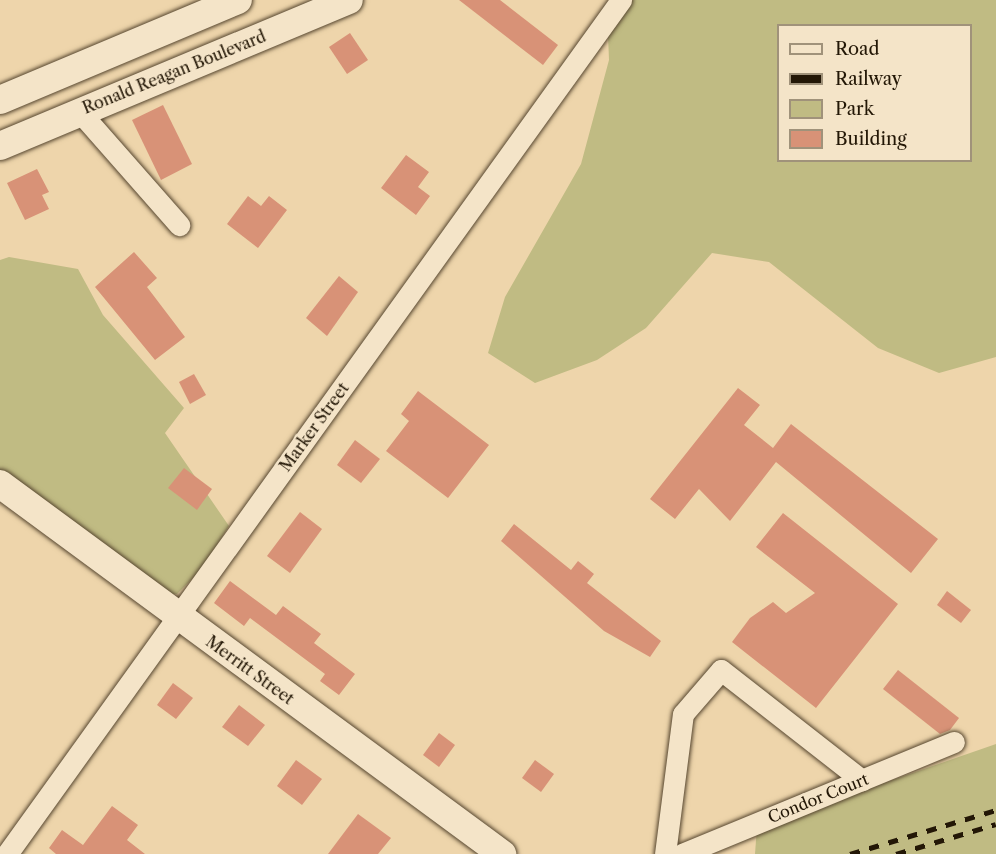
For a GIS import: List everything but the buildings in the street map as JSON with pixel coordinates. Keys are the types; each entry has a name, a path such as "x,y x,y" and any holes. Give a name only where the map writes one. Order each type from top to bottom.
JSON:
{"main road":[{"path":"0,100 238,0"},
{"name":"Ronald Reagan Boulevard","path":"0,146 79,111 349,0"},
{"name":"Merritt Street","path":"0,484 502,854"}],"street":[{"name":"Marker Street","path":"7,854 167,636 176,615 621,0"},
{"path":"79,111 179,225"},
{"path":"665,854 683,714 721,670 862,780"},
{"name":"Condor Court","path":"682,854 954,742"}],"green space":[{"path":"633,0 996,0 996,357 939,373 878,348 769,262 712,253 646,328 597,360 535,383 488,353 505,297 581,164 609,60 608,35"},
{"path":"9,257 78,269 103,315 184,408 165,433 229,526 201,570 177,594 168,594 0,470 0,260"},
{"path":"996,744 996,854 755,854 757,827"}],"railway":[{"path":"850,854 996,810"},
{"path":"896,854 996,824"}]}
